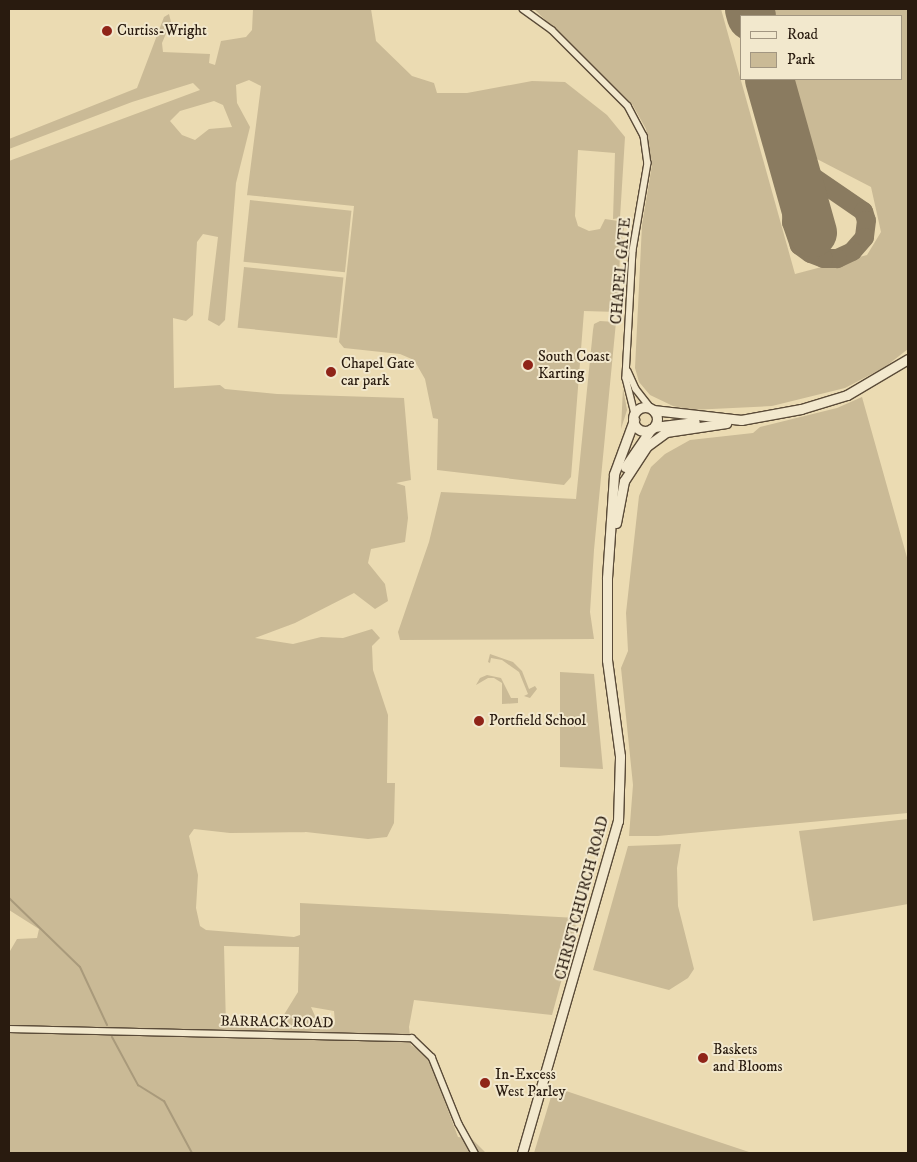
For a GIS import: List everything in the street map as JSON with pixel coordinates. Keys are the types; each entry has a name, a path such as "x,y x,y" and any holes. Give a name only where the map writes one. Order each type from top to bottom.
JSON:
{"main road":[{"path":"610,539 624,481 647,446 675,430 800,409 847,395 908,359"},
{"path":"720,419 640,429 634,417 641,408 720,419 741,420"},
{"path":"652,409 657,420 653,428"},
{"name":"CHRISTCHURCH ROAD","path":"522,1153 618,821 620,756 607,660 605,617 614,474 634,417"},
{"name":"CHRISTCHURCH ROAD","path":"611,523 622,474 653,428"}],"street":[{"name":"CHAPEL GATE","path":"523,9 552,30 628,106 639,125 647,148 647,180 633,251 626,385 634,417"},
{"name":"CHAPEL GATE","path":"627,366 636,389 652,409"},
{"name":"BARRACK ROAD","path":"9,1029 412,1038 432,1057 459,1124 475,1153"}],"green space":[{"path":"253,9 371,9 376,41 412,76 434,83 437,93 467,93 532,81 565,82 607,115 625,137 620,218 613,219 615,153 578,150 575,216 578,226 589,231 600,229 605,219 625,222 620,252 618,312 584,311 571,477 564,485 437,470 438,419 433,418 425,379 414,360 400,354 344,348 339,342 354,206 247,195 261,86 249,80 236,85 237,103 250,127 236,183 225,320 219,326 208,320 218,237 203,234 197,242 193,315 186,321 173,318 174,388 220,385 225,389 277,394 404,398 411,480 396,483 405,486 408,518 405,542 371,549 368,563 385,584 388,601 375,609 354,593 295,623 255,638 293,644 321,637 343,638 372,629 380,638 372,646 373,670 388,715 387,783 395,783 394,823 387,837 368,839 306,832 230,833 194,829 189,836 198,875 196,908 200,926 206,930 294,937 300,935 300,903 577,918 573,938 552,1015 414,1000 409,1027 411,1045 424,1053 432,1067 458,1137 472,1139 486,1153 9,1153 10,951 17,939 37,938 39,929 9,910 9,161 200,90 193,83 132,102 9,149 9,139 137,88 164,17 169,14 171,22 162,43 163,52 210,54 209,63 215,65 221,41 246,37 252,30","holes":["214,101 223,105 232,127 209,129 195,140 182,135 170,121 180,111","224,946 299,947 298,992 277,1026 226,1026","311,1007 334,1011 335,1022 315,1016"]},
{"path":"534,9 721,9 795,274 867,255 881,232 871,187 815,158 793,80 902,80 902,15 775,15 773,9 908,9 908,349 885,367 845,388 772,406 691,410 673,406 650,395 639,382 635,368 642,225 652,165 646,129 632,104"},
{"path":"250,200 351,211 345,272 244,262"},
{"path":"244,267 343,277 337,338 238,328"},
{"path":"600,321 616,322 594,550 590,612 594,639 400,640 398,632 429,542 441,492 576,499 593,330 594,324"},
{"path":"623,388 627,410 621,429"},
{"path":"862,397 908,561 908,813 658,836 629,836 633,785 621,668 628,651 626,613 639,496 651,467 665,454 690,440 753,433 760,427 837,408"},
{"path":"490,654 513,662 522,671 529,689 535,686 537,689 530,698 524,696 528,694 519,672 502,660 491,658 490,663 488,662"},
{"path":"560,672 594,674 603,769 560,767"},
{"path":"487,675 501,678 511,698 518,698 518,703 502,704 502,683 494,678 488,678 476,685 480,678"},
{"path":"908,819 908,904 813,921 799,831"},
{"path":"681,844 677,868 678,906 694,969 688,978 669,990 593,970 628,846"},
{"path":"554,1087 752,1153 534,1153"}],"waterway":[{"path":"9,898 80,967 107,1025"},
{"path":"112,1037 138,1085 164,1101 192,1153"}],"taxiway":[{"path":"790,155 799,167 863,211 866,220 864,237 852,251 837,258 823,258 810,253 799,245 791,222 793,164"}],"runway":[{"path":"749,9 751,15"},
{"path":"769,80 812,232"}],"place":[{"name":"Curtiss-Wright","path":"107,31"},
{"name":"South Coast Karting","path":"528,365"},
{"name":"Chapel Gate car park","path":"331,372"},
{"name":"Portfield School","path":"479,721"},
{"name":"Baskets and Blooms","path":"703,1058"},
{"name":"In-Excess West Parley","path":"485,1083"}]}
